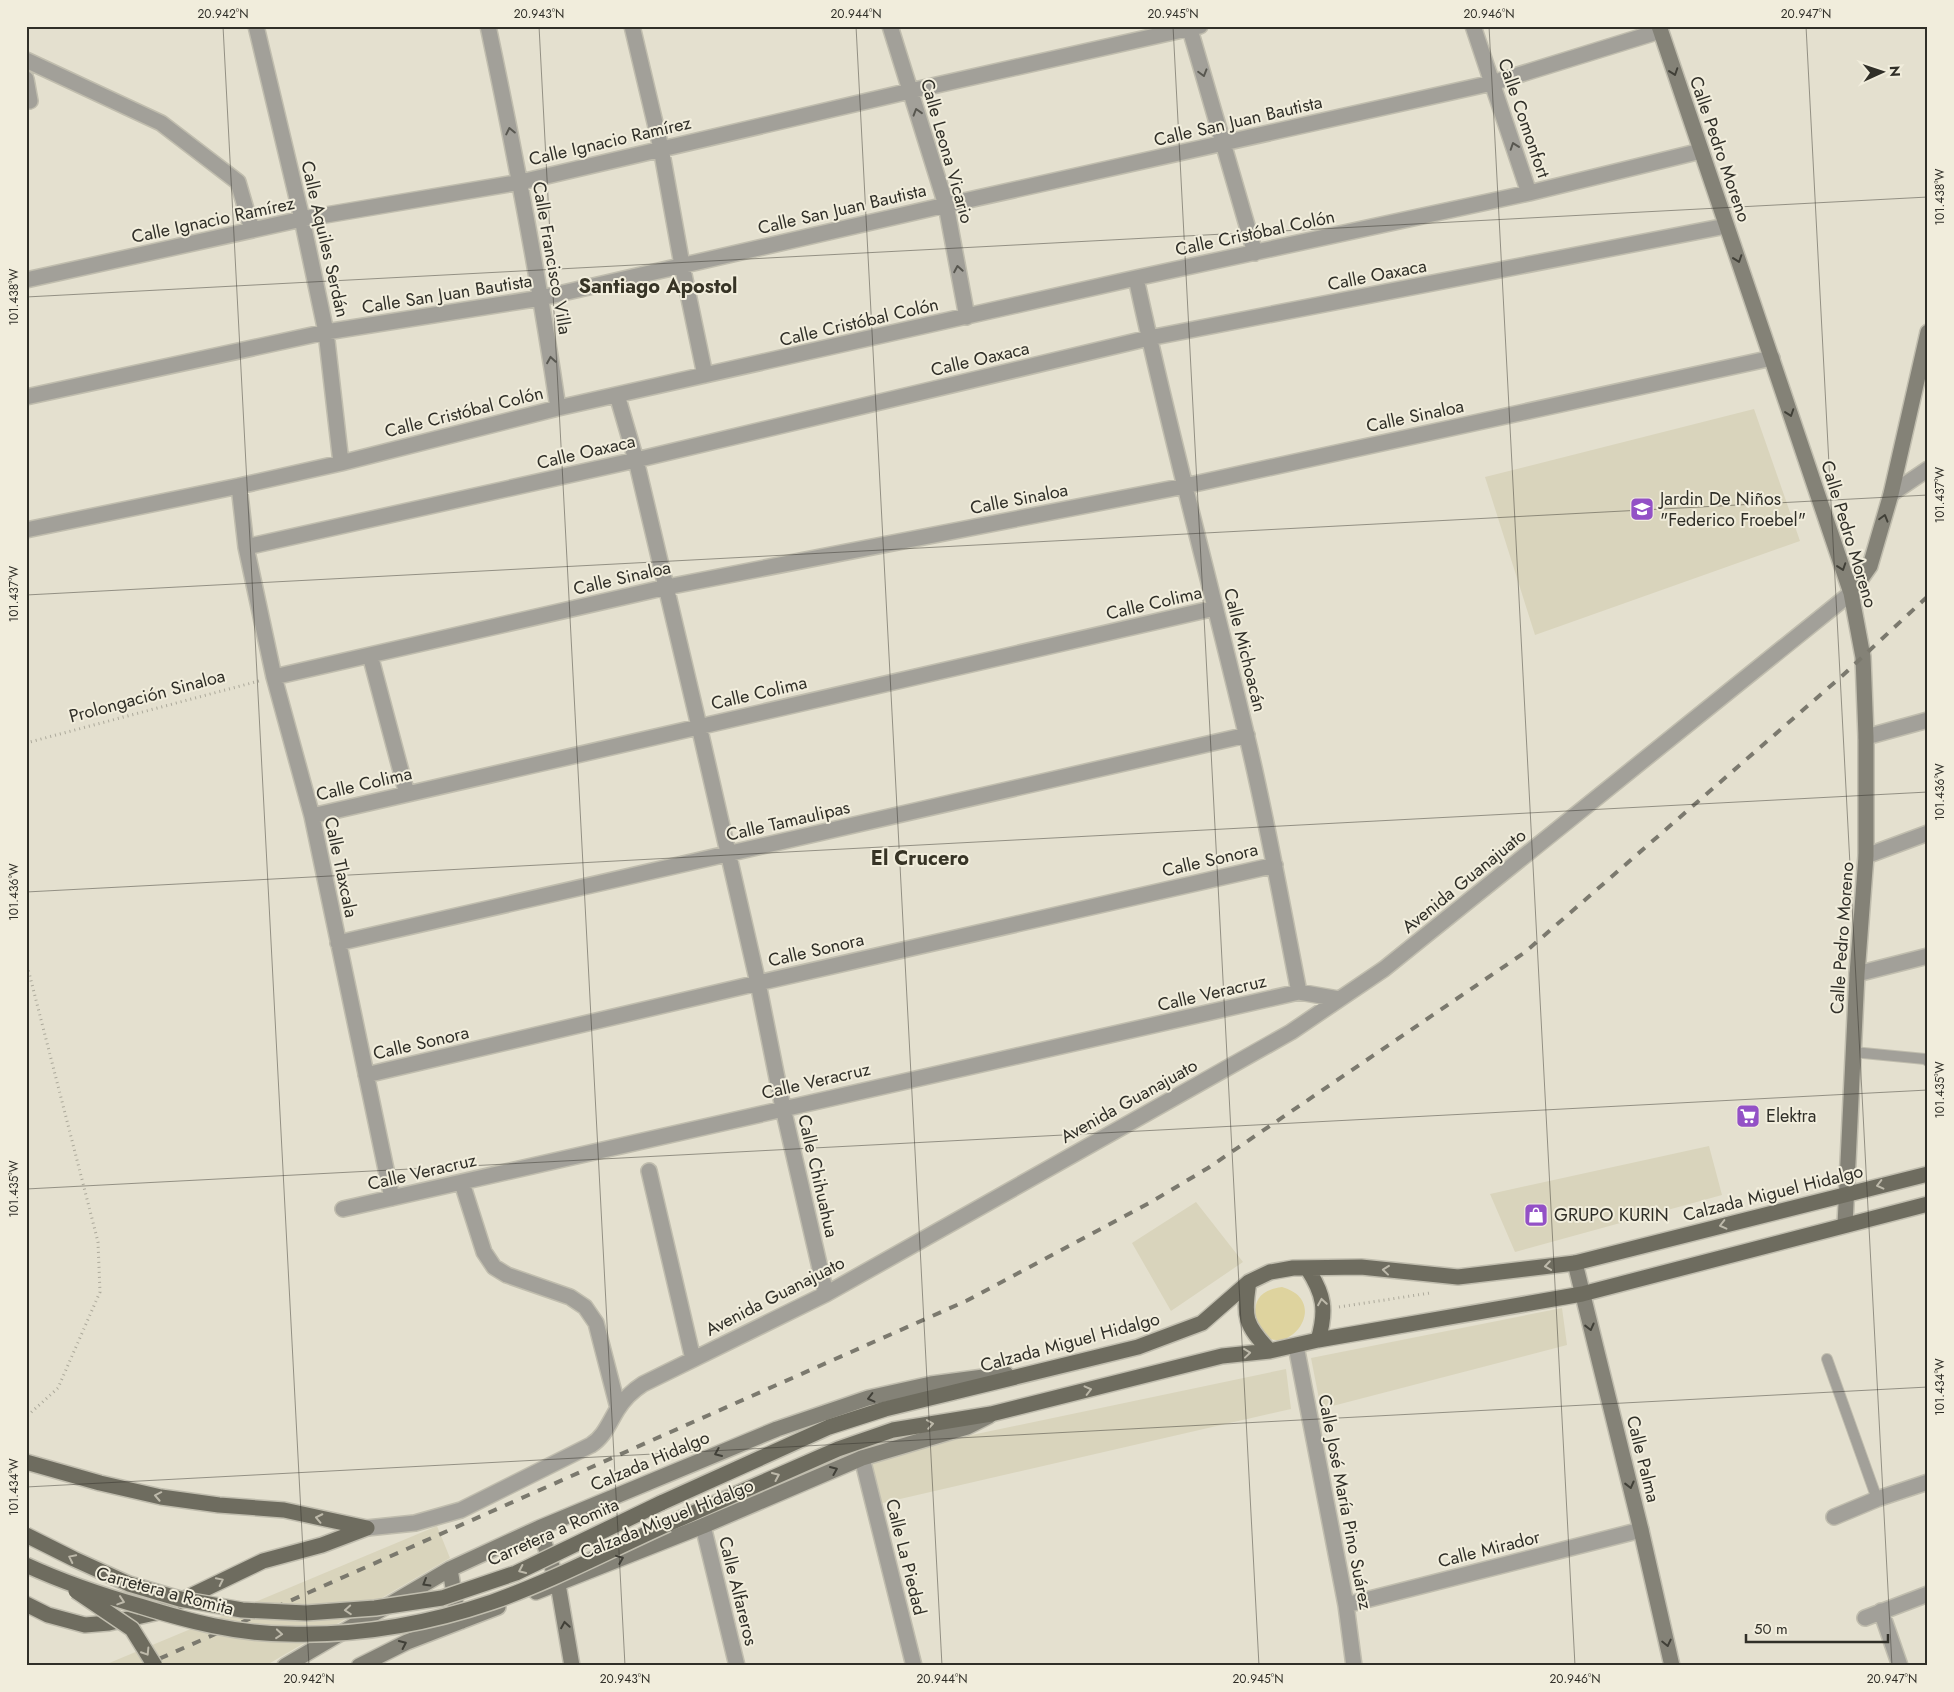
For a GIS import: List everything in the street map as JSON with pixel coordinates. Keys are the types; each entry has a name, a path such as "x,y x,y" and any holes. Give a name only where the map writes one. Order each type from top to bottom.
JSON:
{"main road":[{"name":"Calzada Miguel Hidalgo","path":"661,1503 829,1427 885,1409 1138,1347 1202,1323 1249,1282 1270,1272 1293,1268 1361,1267 1458,1278 1575,1263 1846,1193 1928,1174"},
{"name":"Calzada Miguel Hidalgo","path":"668,1524 838,1448 893,1430 991,1414 1222,1356 1270,1351 1318,1340 1582,1294 1928,1204"},
{"path":"1307,1268 1317,1284 1323,1302 1324,1321 1318,1340"},
{"path":"1249,1282 1246,1301 1246,1321 1256,1337 1270,1351"},
{"path":"26,1462 100,1483 161,1497 219,1505 284,1510 367,1528"},
{"name":"Carretera a Romita","path":"26,1534 74,1559 129,1584 180,1599 242,1610 306,1613 375,1608 442,1598 516,1573 661,1503"},
{"name":"Carretera a Romita","path":"26,1565 55,1578 172,1616 230,1630 287,1634 335,1633 404,1624 450,1615 493,1602 534,1586 668,1524"},
{"path":"26,1604 48,1615 85,1625 109,1623 155,1613 262,1561 322,1545 367,1528"},
{"path":"55,1578 132,1629 155,1666"}],"street":[{"name":"Calle Aquiles Serdán","path":"256,26 302,219 326,332 340,463"},
{"name":"Calle Francisco Villa","path":"488,26 542,298 558,408"},
{"path":"632,26 661,148 704,375"},
{"name":"Calle Leona Vicario","path":"890,26 946,204 966,317"},
{"name":"Calle Comonfort","path":"1473,26 1529,193"},
{"name":"Calle Ignacio Ramírez","path":"26,280 302,219 520,182 1193,27"},
{"path":"1193,27 1223,144 1255,252"},
{"name":"Calle San Juan Bautista","path":"26,397 326,332 542,298 946,204 1492,83 1659,29"},
{"name":"Calle Pedro Moreno","path":"1659,29 1850,593 1863,657 1866,737 1866,856 1853,1052 1845,1225"},
{"path":"26,60 161,123 238,182 252,230"},
{"path":"26,80 30,101"},
{"name":"Calle Cristóbal Colón","path":"26,530 239,486 340,463 558,408 1136,278 1529,193 1701,151"},
{"name":"Calle Oaxaca","path":"246,547 636,460 1149,338 1726,226"},
{"name":"Calle Michoacán","path":"1136,278 1149,338 1247,735 1299,992"},
{"path":"1850,593 1870,566 1891,494 1928,332"},
{"name":"Calle Sinaloa","path":"274,677 667,586 1185,486 1772,358"},
{"name":"Calle Chihuahua","path":"617,395 636,460 700,726 758,983 783,1108 826,1294"},
{"path":"1891,494 1928,469"},
{"name":"Calle Tlaxcala","path":"239,486 246,547 274,677 312,816 392,1198"},
{"name":"Avenida Guanajuato","path":"367,1528 415,1523 461,1510 599,1440 618,1408 638,1387 826,1294 1290,1032 1384,969 1850,593"},
{"name":"Calle Colima","path":"312,816 1215,608"},
{"path":"370,655 407,794"},
{"path":"1866,737 1928,720"},
{"name":"Calle Tamaulipas","path":"338,943 1247,735"},
{"path":"1866,856 1928,833"},
{"name":"Calle Sonora","path":"366,1075 1274,865"},
{"path":"1858,974 1928,956"},
{"path":"1299,992 1339,999"},
{"name":"Calle Veracruz","path":"343,1209 1299,992"},
{"path":"649,1171 693,1359"},
{"path":"462,1183 484,1252 494,1267 507,1275 570,1297 585,1307 596,1324 618,1408"},
{"name":"Calle Palma","path":"1575,1263 1641,1530 1672,1666"},
{"name":"Calle José María Pino Suárez","path":"1296,1346 1346,1605 1354,1666"},
{"name":"Calzada Hidalgo","path":"285,1666 450,1569 539,1528 776,1429 868,1398 931,1384 1057,1366"},
{"name":"Calzada Miguel Hidalgo","path":"359,1666 407,1642 703,1526 862,1458 967,1427 991,1414"},
{"name":"Calle La Piedad","path":"862,1458 914,1666"},
{"path":"1834,1517 1877,1499 1928,1482"},
{"name":"Calle Alfareros","path":"703,1526 737,1666"},
{"path":"539,1528 558,1584 572,1666"},
{"name":"Calle Mirador","path":"1346,1605 1641,1530"},
{"path":"450,1569 456,1606 462,1621"},
{"path":"1865,1618 1928,1594"},
{"path":"1881,1611 1900,1666"}],"lane":[{"path":"1853,1052 1925,1059 1928,1061"},
{"path":"1827,1359 1877,1499"}],"path":[{"name":"Prolongación Sinaloa","path":"26,743 274,677"},
{"path":"26,961 98,1242 100,1292 58,1388 26,1417"}],"shaded area":[{"name":"Jardin De Niños \"Federico Froebel\"","path":"1754,409 1800,541 1535,635 1485,477"},
{"path":"1709,1146 1722,1195 1515,1252 1490,1194"},
{"path":"1196,1202 1243,1262 1171,1311 1132,1243"},
{"path":"1282,1287 1296,1293 1303,1302 1305,1312 1302,1322 1296,1331 1288,1337 1278,1340 1268,1338 1256,1328 1255,1312 1261,1295"},
{"path":"1562,1308 1567,1345 1321,1409 1311,1358"},
{"path":"1286,1369 1291,1409 874,1505 862,1458"},
{"path":"437,1526 450,1558 265,1666 102,1666"}],"railway":[{"path":"143,1666 966,1301 1151,1202 1208,1168 1524,953 1842,676 1928,596"}],"place":[{"name":"Jardin De Niños \"Federico Froebel\"","path":"1642,509"},
{"name":"Elektra","path":"1748,1116"},
{"name":"GRUPO KURIN","path":"1536,1215"}],"district":[{"name":"Santiago Apostol","path":"658,286"},
{"name":"El Crucero","path":"920,858"}]}
